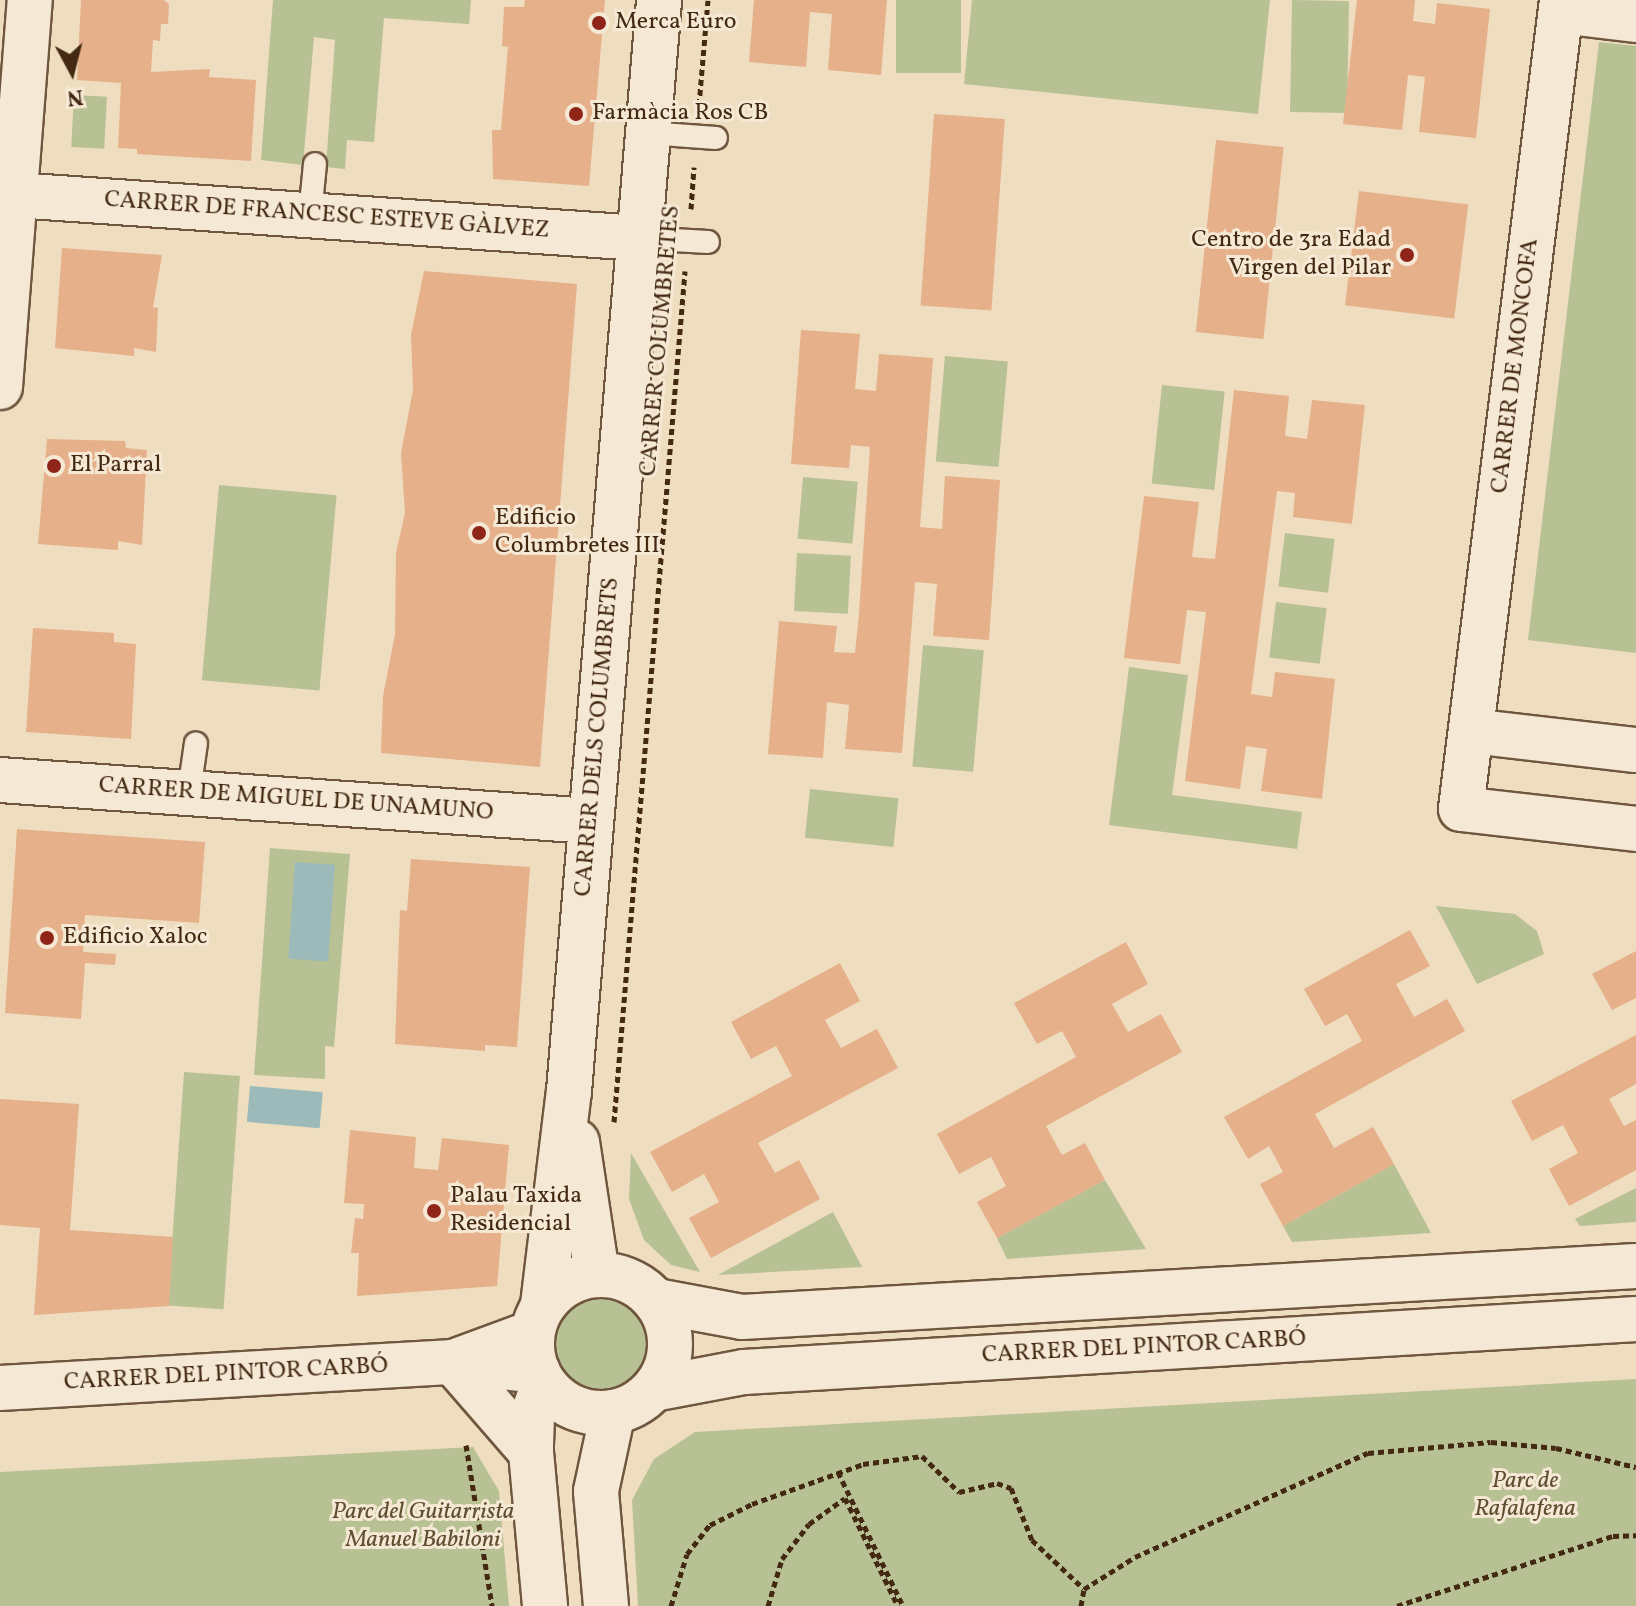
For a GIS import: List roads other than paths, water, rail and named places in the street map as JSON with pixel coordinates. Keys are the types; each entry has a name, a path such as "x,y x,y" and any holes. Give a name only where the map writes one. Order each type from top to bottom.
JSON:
{"street":[{"path":"0,387 30,0"},
{"name":"CARRER DELS COLUMBRETS","path":"545,1606 531,1452 532,1416 569,1091 659,0"},
{"path":"1561,6 1636,20"},
{"name":"CARRER DE MONCOFA","path":"1561,6 1461,809 1636,829"},
{"name":"CARRER DE FRANCESC ESTEVE GÀLVEZ","path":"15,195 639,238"},
{"path":"1471,731 1636,750"},
{"name":"CARRER DE MIGUEL DE UNAMUNO","path":"0,780 591,821"},
{"name":"CARRER DELS COLUMBRETS","path":"569,1091 597,1274"},
{"path":"656,1301 742,1317 1636,1266"},
{"path":"597,1274 630,1280 656,1301 670,1330 669,1361 654,1389 613,1412 569,1406 539,1349 566,1283 597,1274"},
{"name":"CARRER DEL PINTOR CARBÓ","path":"654,1389 744,1372 1636,1319"},
{"name":"CARRER DEL PINTOR CARBÓ","path":"0,1388 453,1362 539,1349"},
{"path":"453,1362 531,1452"},
{"path":"606,1606 596,1491 613,1412"}],"lane":[{"path":"648,133 706,137"},
{"path":"310,215 315,164"},
{"path":"639,238 698,242"},
{"path":"189,792 196,743"}],"water":[{"path":"295,862 335,865 328,962 288,959"},
{"path":"250,1086 323,1092 320,1128 247,1122"}],"place":[{"name":"Merca Euro","path":"599,23"},
{"name":"Farmàcia Ros CB","path":"576,114"},
{"name":"Centro de 3ra Edad Virgen del Pilar","path":"1407,255"},
{"name":"El Parral","path":"54,466"},
{"name":"Edificio Columbretes III","path":"479,533"},
{"name":"Edificio Xaloc","path":"47,938"},
{"name":"Palau Taxida Residencial","path":"434,1211"}],"park label":[{"name":"Parc de Rafalafena","path":"1525,1496"},
{"name":"Parc del Guitarrista Manuel Babiloni","path":"423,1527"}]}
